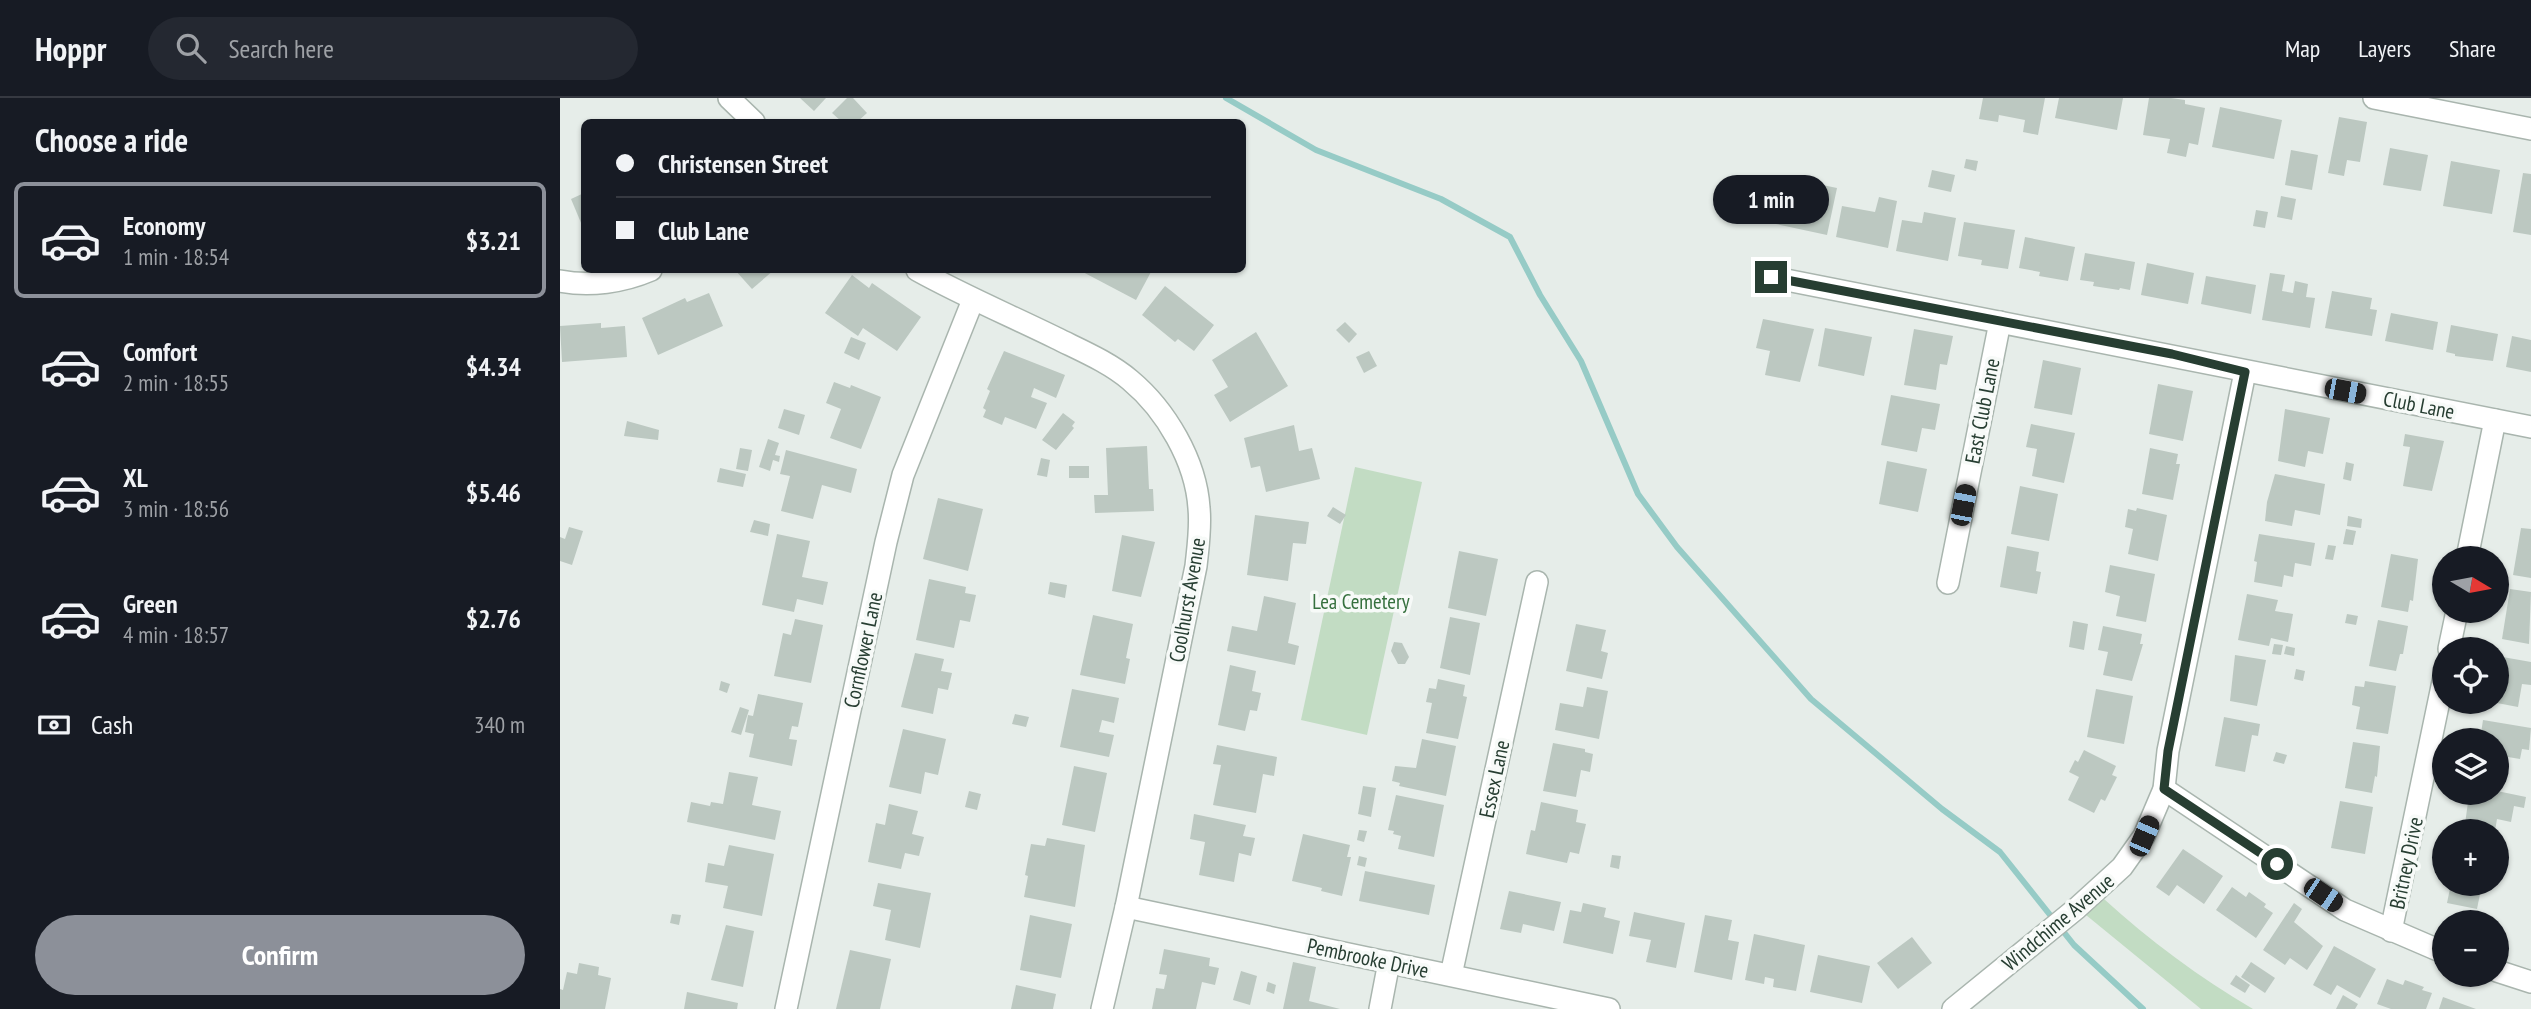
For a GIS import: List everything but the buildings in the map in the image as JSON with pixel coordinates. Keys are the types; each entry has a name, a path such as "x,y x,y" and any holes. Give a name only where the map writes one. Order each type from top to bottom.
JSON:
{"street":[{"path":"729,98 751,119"},
{"path":"2374,98 2531,129"},
{"path":"560,281 598,284 643,273"},
{"name":"Coolhurst Avenue","path":"923,273 973,300 1084,351 1129,379 1164,419 1185,454 1193,476 1199,506 1200,536 1196,566 1126,907 1102,1009"},
{"name":"Club Lane","path":"1771,277 2172,354 2245,372 2531,427"},
{"name":"Cornflower Lane","path":"786,1009 886,542 903,475 973,300"},
{"name":"East Club Lane","path":"1948,583 2000,322"},
{"name":"Windchime Avenue","path":"1953,1009 2122,867 2144,836 2164,789 2168,751 2245,372"},
{"path":"2469,546 2495,420"},
{"name":"Essex Lane","path":"1451,975 1537,582"},
{"name":"Britney Drive","path":"2391,931 2436,714"},
{"path":"2164,789 2345,910 2432,948"},
{"name":"Pembrooke Drive","path":"1126,907 1609,1009"},
{"path":"1380,1009 1389,962"},
{"path":"2509,975 2531,982"}],"green space":[{"name":"Lea Cemetery","path":"1355,467 1422,482 1367,735 1301,720"},
{"path":"2104,899 2176,958 2253,1009 2201,1009 2086,915"}],"waterway":[{"path":"1226,98 1316,150 1441,199 1510,237 1540,295 1581,361 1638,494 1677,547 1811,699 1942,809 2000,852 2074,945 2143,1009"}],"route":[{"path":"1771,277 2172,354 2245,372 2168,751 2164,789 2277,864"}]}
